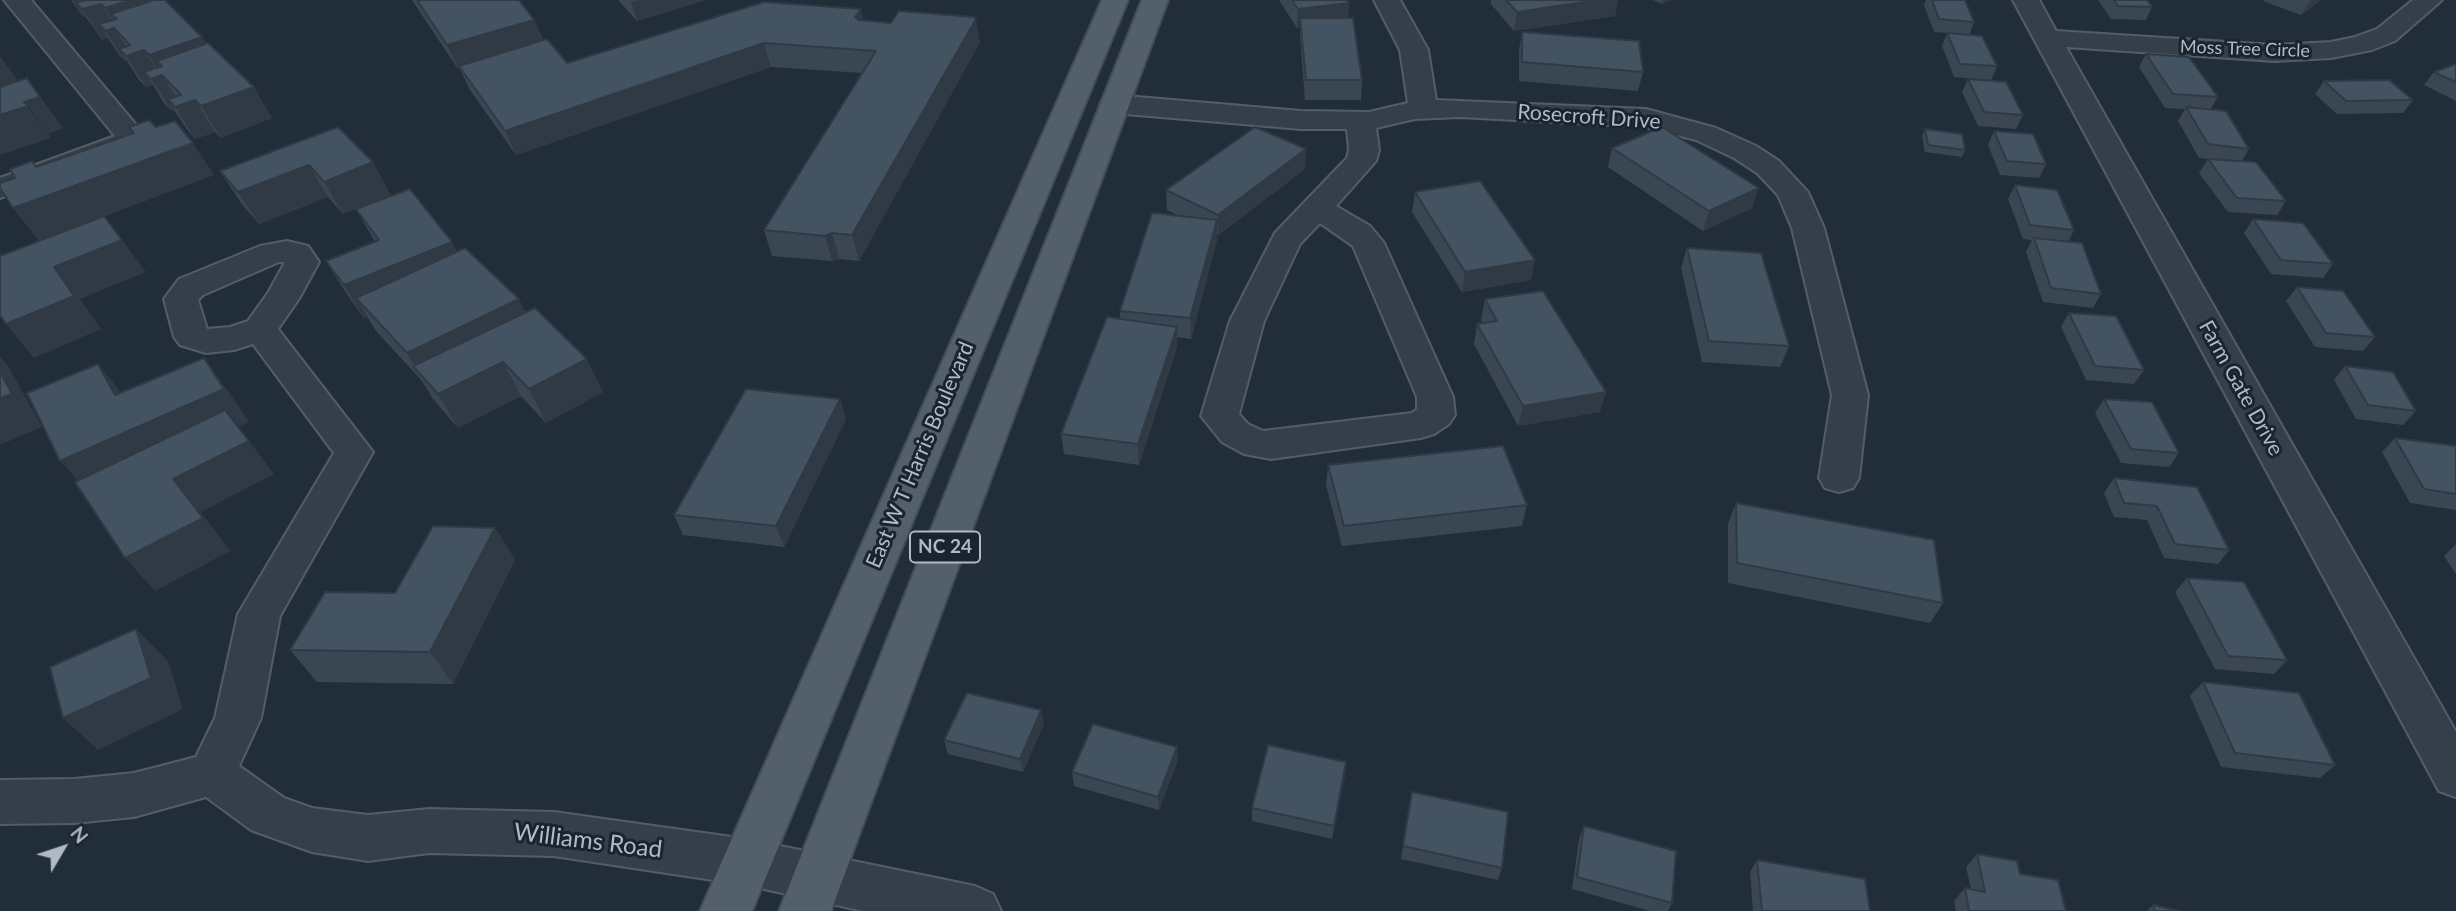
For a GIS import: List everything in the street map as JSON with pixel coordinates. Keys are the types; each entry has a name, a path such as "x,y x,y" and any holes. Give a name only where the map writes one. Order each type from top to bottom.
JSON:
{"main road":[{"name":"East W T Harris Boulevard","path":"726,911 1115,0"},
{"name":"NC 24","path":"811,894 1155,0"}],"street":[{"path":"1387,0 1414,50 1423,110"},
{"name":"Farm Gate Drive","path":"2026,0 2456,776"},
{"name":"Moss Tree Circle","path":"2047,38 2274,53 2331,50 2362,44 2386,35 2430,0"},
{"path":"0,25 24,8 133,139 0,189"},
{"name":"Rosecroft Drive","path":"1114,104 1301,120 1361,122 1423,110 1460,108 1646,118 1706,134 1745,152 1768,167 1792,192 1808,228 1850,395 1839,478"},
{"path":"1317,208 1359,233 1368,243 1435,397 1436,415 1421,425 1271,445 1258,444 1235,433 1220,416 1247,321 1286,240 1361,161 1364,150 1361,122"},
{"path":"0,802 74,801 134,795 212,774 238,718 259,614 354,452 260,330"},
{"name":"Williams Road","path":"212,774 268,814 312,830 368,838 429,831 554,834 746,863 811,894 975,911"}],"building":[{"path":"86,0 131,0 105,8 101,4 82,9 76,3"},
{"path":"154,0 165,0 202,37 149,55 144,50 126,56 119,49 130,45 114,28 105,31 99,24 117,19 111,14"},
{"path":"417,0 519,0 534,20 447,45"},
{"path":"1292,0 1347,0 1349,3 1298,9"},
{"path":"1506,0 1598,0 1517,12"},
{"path":"1932,0 1965,0 1974,22 1939,19"},
{"path":"2114,0 2147,0 2152,7 2118,6"},
{"path":"764,2 861,9 855,17 859,20 891,23 899,11 976,19 852,235 832,233 825,236 764,230 876,51 764,43 505,131 459,66 547,39 567,63"},
{"path":"1300,18 1353,18 1362,80 1306,80"},
{"path":"1522,32 1639,41 1643,72 1522,62"},
{"path":"1947,33 1982,36 1997,66 1960,64"},
{"path":"208,43 254,87 201,106 195,100 175,107 168,99 181,95 162,75 151,79 144,72 162,66 157,61"},
{"path":"2146,54 2189,57 2218,97 2173,94"},
{"path":"2456,64 2456,82 2434,72"},
{"path":"27,78 40,97 24,102 28,106 0,115 0,87"},
{"path":"1968,79 2006,82 2023,115 1984,112"},
{"path":"2389,80 2413,100 2346,101 2324,81"},
{"path":"2186,107 2226,111 2249,149 2208,144"},
{"path":"149,120 156,127 175,121 193,143 13,208 0,188 0,183 15,178 10,169 32,161 36,167 134,133 129,127"},
{"path":"338,127 373,162 324,182 309,165 238,192 220,171"},
{"path":"1255,127 1306,149 1218,215 1166,190"},
{"path":"1662,127 1759,188 1709,211 1612,148"},
{"path":"1925,129 1962,134 1965,150 1928,145"},
{"path":"1994,131 2033,134 2046,164 2007,161"},
{"path":"2208,159 2256,162 2286,201 2237,198"},
{"path":"1480,181 1535,260 1465,272 1415,192"},
{"path":"2015,185 2057,190 2074,230 2030,225"},
{"path":"410,189 452,242 344,285 326,261 379,240 356,209"},
{"path":"1152,213 1217,220 1190,318 1120,311"},
{"path":"104,216 122,240 54,267 74,296 6,324 0,315 0,256"},
{"path":"2253,219 2303,223 2333,264 2281,260"},
{"path":"2034,238 2082,243 2101,294 2051,288"},
{"path":"465,248 519,299 407,353 356,298"},
{"path":"1687,248 1761,253 1789,346 1709,341"},
{"path":"2297,287 2343,291 2375,337 2326,333"},
{"path":"1543,291 1606,392 1523,406 1477,324 1497,321 1485,299"},
{"path":"535,308 587,359 529,389 503,362 438,394 413,366"},
{"path":"2069,313 2116,316 2144,370 2095,366"},
{"path":"1107,317 1177,327 1138,444 1061,434"},
{"path":"204,358 224,389 60,461 27,393 98,364 115,395"},
{"path":"2345,366 2393,372 2416,411 2368,405"},
{"path":"0,372 12,394 0,398"},
{"path":"746,389 840,399 776,526 674,515"},
{"path":"2104,399 2152,402 2179,453 2131,449"},
{"path":"225,410 249,441 173,479 203,518 125,558 75,482"},
{"path":"2395,438 2456,446 2456,494 2424,489"},
{"path":"1503,446 1527,505 1344,526 1328,465"},
{"path":"2114,478 2197,487 2229,550 2175,544 2157,506 2124,503"},
{"path":"1736,503 1934,540 1943,603 1737,563"},
{"path":"433,526 495,528 430,652 290,650 325,592 395,593"},
{"path":"2187,578 2244,582 2287,660 2228,656"},
{"path":"136,629 151,678 63,718 50,667"},
{"path":"2203,682 2299,693 2335,765 2235,753"},
{"path":"967,693 1041,710 1020,759 944,740"},
{"path":"1093,724 1177,747 1158,797 1072,772"},
{"path":"1268,745 1346,762 1334,826 1252,808"},
{"path":"1412,792 1508,812 1502,868 1403,846"},
{"path":"1584,826 1676,851 1672,903 1577,877"},
{"path":"1977,854 2017,861 2020,874 2058,880 2066,911 1969,911 1965,888 1985,892"},
{"path":"1757,860 1865,879 1870,911 1762,911"},
{"path":"2153,905 2180,911 2155,911"}]}
